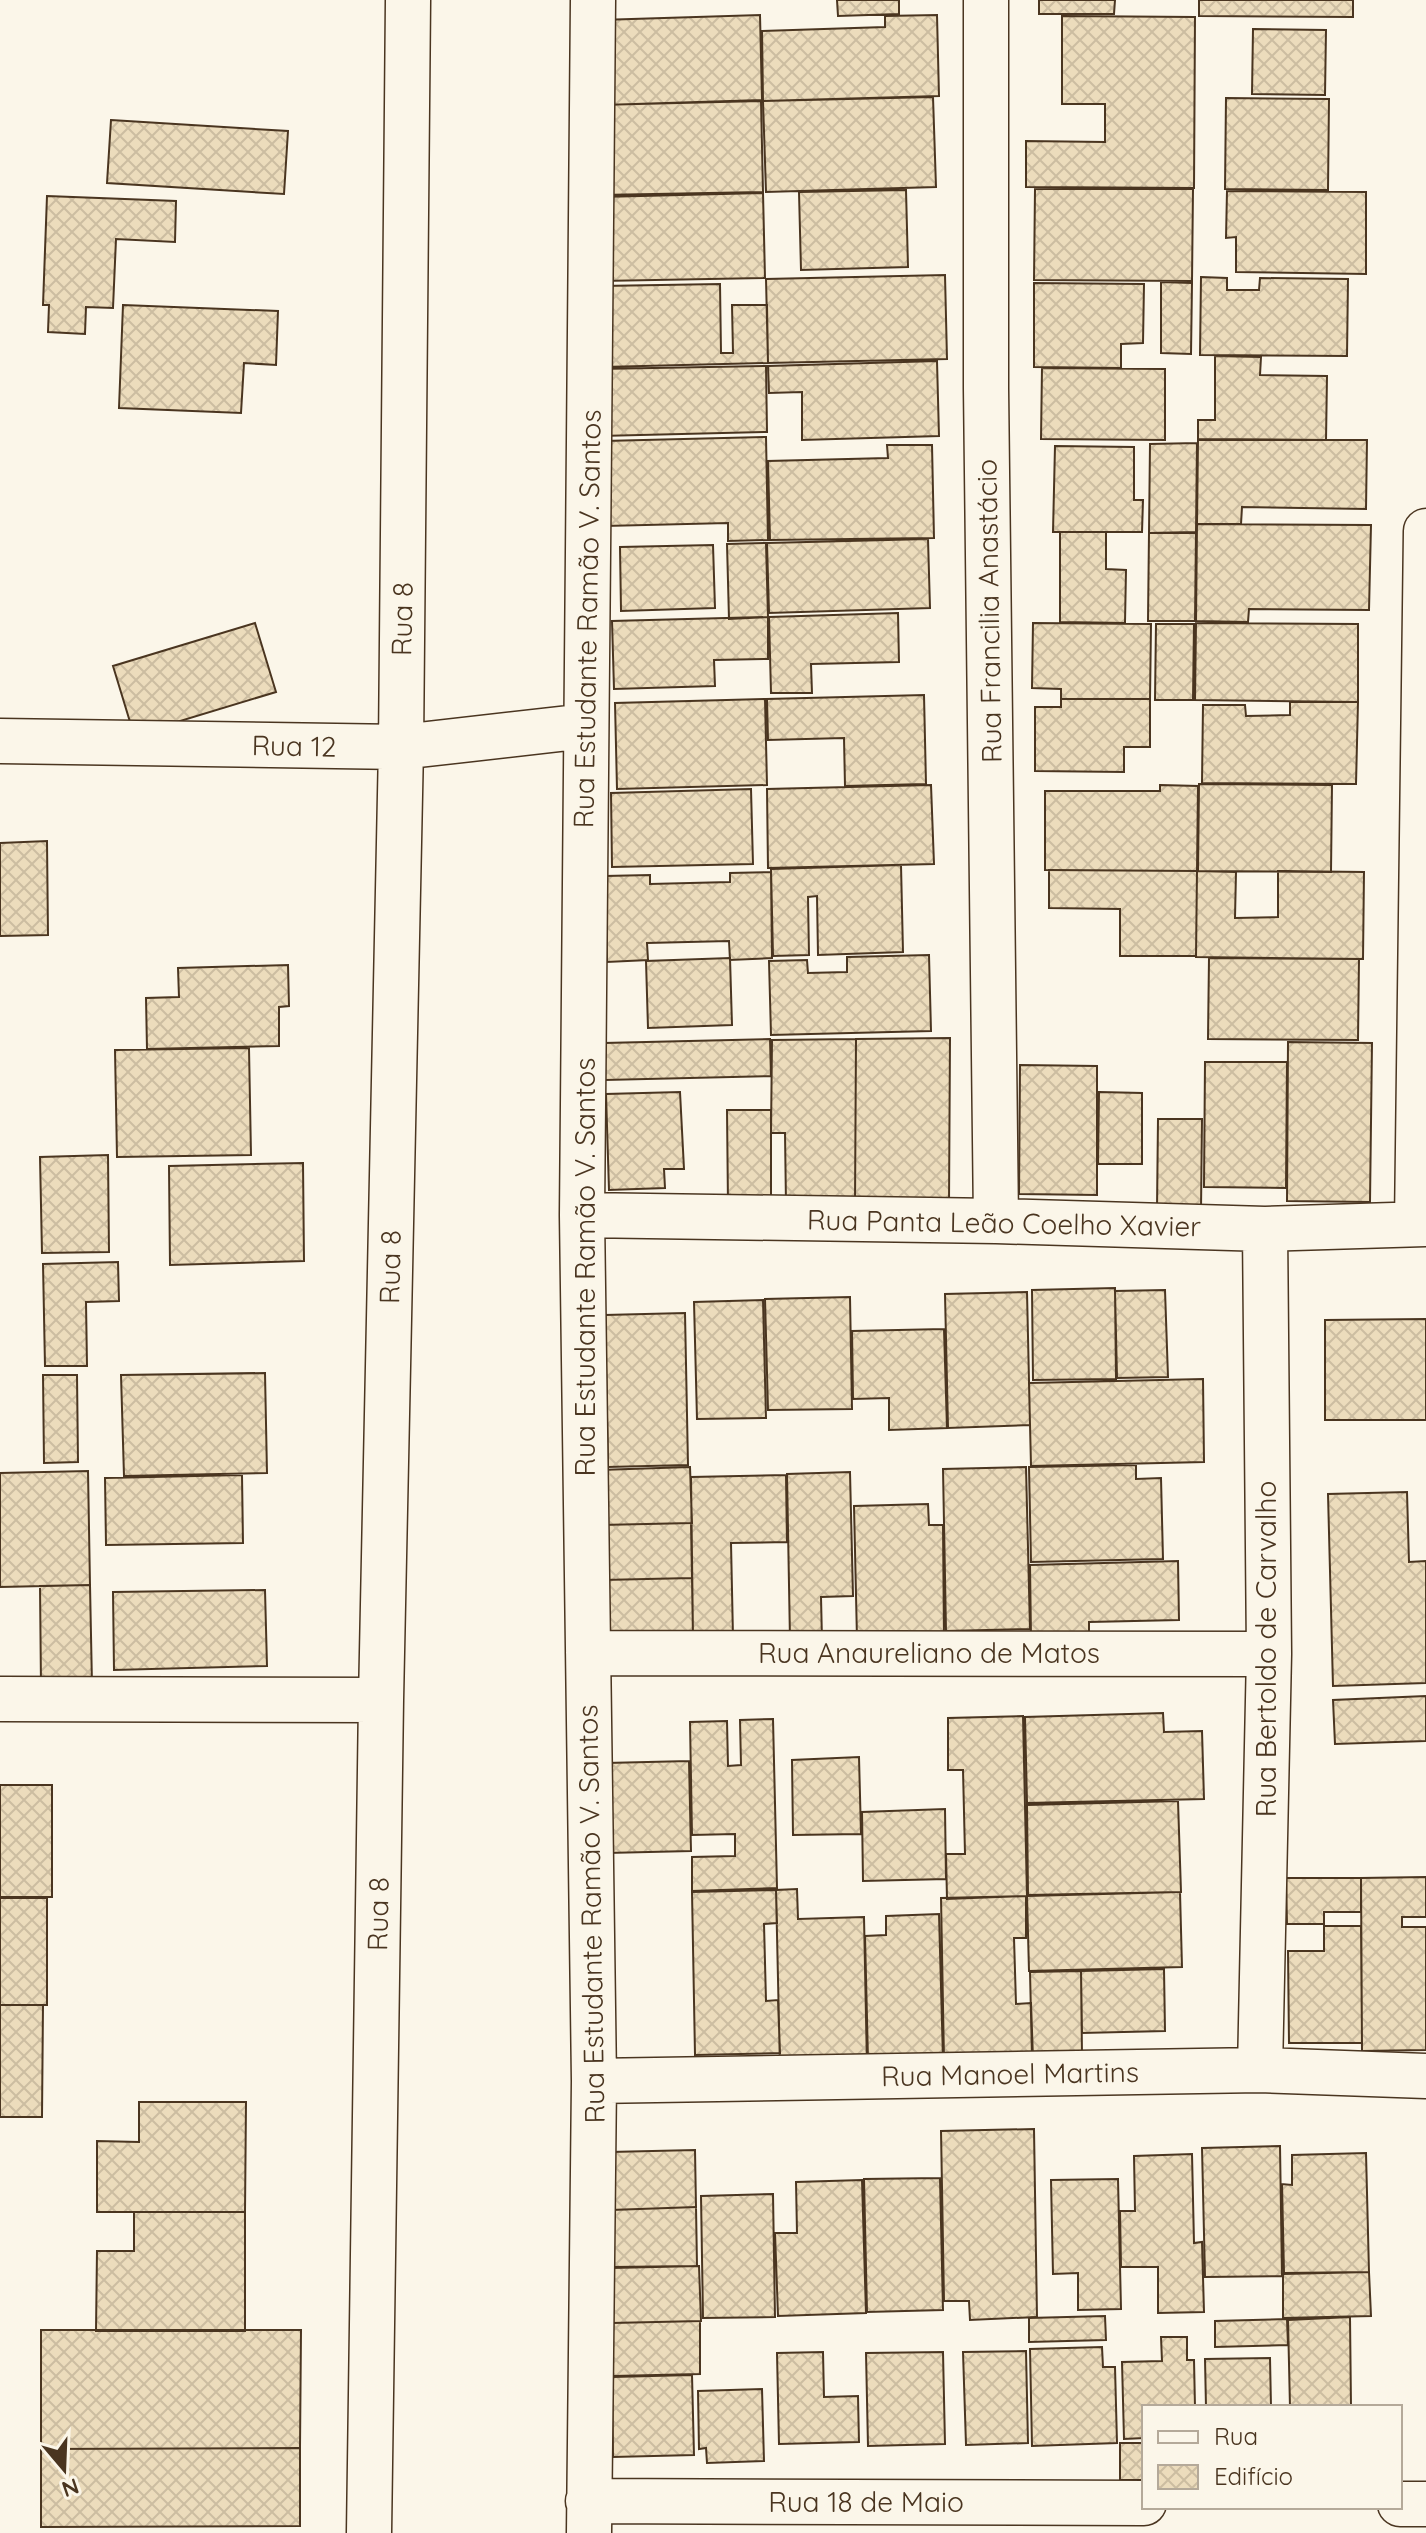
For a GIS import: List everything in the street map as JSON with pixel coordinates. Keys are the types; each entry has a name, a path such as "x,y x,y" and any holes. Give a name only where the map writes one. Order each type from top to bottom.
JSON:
{"street":[{"name":"Rua 8","path":"369,2533 381,1700 401,747 408,0"},
{"name":"Rua Estudante Ramão V. Santos","path":"589,2517 594,2081 582,1215 593,0"},
{"name":"Rua Francilia Anastácio","path":"986,0 986,388 996,1221"},
{"path":"1421,1224 1426,531"},
{"name":"Rua 12","path":"0,741 401,747 586,726"},
{"name":"Rua Panta Leão Coelho Xavier","path":"582,1215 996,1221 1265,1229 1421,1224"},
{"name":"Rua Bertoldo de Carvalho","path":"1260,2070 1269,1654 1265,1229"},
{"name":"Rua Anaureliano de Matos","path":"588,1653 1269,1654"},
{"path":"0,1699 381,1700"},
{"name":"Rua Manoel Martins","path":"594,2081 1260,2070 1426,2076"},
{"name":"Rua 18 de Maio","path":"589,2517 1015,2518 1142,2503"},
{"path":"1402,2504 1426,2504"}],"building":[{"path":"837,0 899,0 899,14 838,16"},
{"path":"1039,0 1115,0 1114,14 1039,14"},
{"path":"1199,0 1353,0 1353,17 1199,16"},
{"path":"760,15 762,100 603,105 600,20"},
{"path":"937,15 939,96 763,101 762,31 885,27 885,16"},
{"path":"1062,16 1195,17 1194,188 1026,187 1026,141 1105,142 1105,104 1062,104"},
{"path":"1253,29 1326,30 1325,95 1252,94"},
{"path":"933,97 936,187 766,192 763,101"},
{"path":"1226,98 1329,99 1328,190 1225,189"},
{"path":"761,101 763,192 600,195 597,105"},
{"path":"111,120 288,131 284,194 107,183"},
{"path":"1035,189 1193,189 1192,281 1034,280"},
{"path":"906,190 908,267 801,270 799,192"},
{"path":"1227,191 1366,192 1366,274 1236,272 1236,237 1226,238"},
{"path":"763,193 765,278 601,281 600,197"},
{"path":"47,196 176,201 175,242 116,239 113,308 86,307 85,334 48,332 49,305 43,305"},
{"path":"945,275 947,359 768,363 766,279"},
{"path":"1201,277 1227,278 1227,290 1259,290 1260,278 1348,279 1347,356 1200,355"},
{"path":"1161,282 1192,283 1191,354 1161,353"},
{"path":"1034,283 1144,284 1143,343 1121,344 1121,368 1034,367"},
{"path":"720,284 721,353 733,353 732,305 767,305 768,363 603,367 601,286"},
{"path":"123,305 278,311 276,365 244,363 241,413 119,408"},
{"path":"1215,356 1261,357 1260,375 1327,376 1326,440 1198,439 1198,420 1215,420"},
{"path":"937,361 939,436 802,440 802,392 769,393 768,366"},
{"path":"766,366 767,432 600,436 598,369"},
{"path":"1042,368 1165,369 1165,440 1041,439"},
{"path":"766,437 768,540 728,541 728,523 605,526 604,441"},
{"path":"1198,440 1367,440 1366,509 1242,507 1241,524 1197,524"},
{"path":"1197,443 1196,532 1149,533 1150,444"},
{"path":"887,445 932,445 934,538 770,540 768,461 888,458"},
{"path":"1055,446 1134,447 1134,500 1143,500 1142,532 1053,532"},
{"path":"1197,524 1371,525 1369,610 1249,609 1248,622 1196,621"},
{"path":"1060,532 1106,532 1106,569 1126,570 1125,623 1060,622"},
{"path":"1149,533 1196,533 1195,621 1148,621"},
{"path":"928,539 930,608 769,613 767,543"},
{"path":"766,543 768,617 729,619 727,544"},
{"path":"713,545 715,608 621,611 620,547"},
{"path":"898,613 899,662 811,664 812,693 771,693 769,617"},
{"path":"768,617 768,659 714,660 715,686 614,689 612,621"},
{"path":"255,623 276,692 134,735 113,666"},
{"path":"1033,623 1151,624 1150,699 1061,699 1061,689 1032,688"},
{"path":"1196,623 1358,624 1358,702 1195,700"},
{"path":"1156,624 1194,624 1193,700 1155,700"},
{"path":"924,695 926,784 845,786 844,738 768,740 767,699"},
{"path":"765,699 767,785 617,789 615,703"},
{"path":"1061,699 1150,699 1150,747 1124,747 1124,772 1035,771 1035,707 1061,707"},
{"path":"1290,702 1358,702 1356,784 1202,783 1203,705 1245,705 1246,716 1290,715"},
{"path":"1199,784 1332,785 1331,872 1198,871"},
{"path":"931,785 934,864 768,868 767,789"},
{"path":"1160,785 1198,786 1197,871 1045,870 1045,791 1160,791"},
{"path":"751,789 753,864 612,867 611,793"},
{"path":"47,841 48,935 0,936 0,843"},
{"path":"901,865 903,952 818,955 817,896 808,897 809,955 773,956 771,869"},
{"path":"1049,870 1197,871 1196,956 1120,956 1120,909 1049,908"},
{"path":"1197,871 1236,872 1235,918 1278,917 1278,871 1364,872 1363,959 1196,957"},
{"path":"771,872 772,958 730,960 729,941 647,943 648,960 607,962 605,876 650,875 650,884 730,882 730,873"},
{"path":"929,955 931,1031 771,1035 769,961 807,960 808,973 847,972 847,957"},
{"path":"730,958 732,1025 648,1028 646,961"},
{"path":"1209,958 1359,959 1358,1040 1208,1039"},
{"path":"288,965 289,1006 279,1007 279,1046 147,1049 146,998 179,997 178,968"},
{"path":"950,1038 949,1204 855,1204 856,1039"},
{"path":"770,1039 771,1076 605,1080 604,1043"},
{"path":"856,1039 855,1204 786,1204 785,1133 771,1133 772,1040"},
{"path":"1288,1042 1372,1043 1370,1202 1287,1201"},
{"path":"249,1048 251,1155 117,1157 115,1050"},
{"path":"1205,1062 1287,1062 1286,1188 1204,1187"},
{"path":"1020,1065 1097,1066 1097,1195 1019,1194"},
{"path":"680,1092 684,1169 664,1169 665,1188 609,1190 606,1094"},
{"path":"1099,1092 1142,1093 1142,1164 1098,1164"},
{"path":"727,1110 771,1110 771,1205 728,1205"},
{"path":"1158,1119 1202,1119 1201,1210 1157,1209"},
{"path":"108,1155 109,1252 42,1253 40,1157"},
{"path":"303,1163 304,1261 170,1265 169,1166"},
{"path":"118,1262 119,1301 86,1302 87,1366 45,1366 43,1264"},
{"path":"1115,1288 1116,1379 1033,1380 1032,1290"},
{"path":"1165,1290 1168,1377 1117,1378 1115,1291"},
{"path":"1027,1292 1030,1425 948,1428 945,1294"},
{"path":"850,1297 852,1409 768,1410 765,1299"},
{"path":"763,1300 766,1418 697,1419 694,1302"},
{"path":"685,1313 688,1465 608,1467 605,1315"},
{"path":"1426,1319 1426,1420 1325,1420 1325,1320"},
{"path":"944,1329 947,1428 889,1430 889,1398 853,1399 852,1331"},
{"path":"265,1373 267,1473 124,1476 121,1375"},
{"path":"43,1375 77,1375 78,1462 44,1463"},
{"path":"1203,1379 1204,1462 1031,1466 1029,1383"},
{"path":"1136,1465 1136,1479 1161,1478 1163,1559 1031,1562 1029,1467"},
{"path":"690,1467 692,1523 601,1525 599,1470"},
{"path":"1026,1467 1030,1629 946,1631 943,1469"},
{"path":"88,1471 90,1585 0,1587 0,1473"},
{"path":"850,1472 853,1596 821,1597 822,1640 790,1640 787,1474"},
{"path":"242,1475 243,1543 106,1545 105,1478"},
{"path":"786,1475 787,1542 731,1543 733,1637 693,1638 691,1477"},
{"path":"1407,1492 1409,1562 1426,1561 1426,1683 1333,1686 1328,1494"},
{"path":"928,1504 929,1525 943,1525 944,1638 857,1639 854,1506"},
{"path":"691,1523 692,1578 602,1580 601,1525"},
{"path":"1178,1561 1179,1620 1089,1622 1089,1636 1031,1638 1030,1565"},
{"path":"692,1578 693,1638 603,1640 602,1580"},
{"path":"90,1585 92,1685 41,1686 40,1586"},
{"path":"265,1590 267,1666 114,1670 113,1592"},
{"path":"1426,1696 1426,1741 1335,1744 1333,1700"},
{"path":"1163,1713 1164,1732 1202,1731 1204,1799 1027,1803 1025,1717"},
{"path":"1023,1716 1027,1896 947,1899 946,1854 965,1854 963,1770 948,1770 948,1718"},
{"path":"773,1719 777,1888 692,1891 692,1857 735,1856 735,1834 692,1835 690,1722 727,1721 728,1766 741,1765 740,1720"},
{"path":"859,1757 861,1834 793,1835 792,1760"},
{"path":"689,1761 691,1851 607,1853 606,1763"},
{"path":"0,1785 52,1785 52,1897 0,1897"},
{"path":"1178,1801 1181,1892 1028,1895 1027,1805"},
{"path":"945,1809 946,1879 863,1881 862,1812"},
{"path":"1426,1877 1426,1917 1402,1917 1402,1927 1426,1927 1426,2050 1362,2051 1361,1878"},
{"path":"1286,1878 1361,1878 1361,1912 1324,1912 1324,1924 1287,1924"},
{"path":"797,1889 798,1919 864,1917 867,2066 780,2068 776,1890"},
{"path":"776,1890 777,1923 764,1924 766,2001 778,2000 780,2053 695,2055 692,1892"},
{"path":"1180,1892 1182,1967 1029,1971 1027,1896"},
{"path":"1026,1896 1026,1938 1014,1938 1016,2004 1031,2003 1033,2059 944,2060 941,1898"},
{"path":"0,1898 47,1898 47,2005 0,2005"},
{"path":"939,1914 943,2059 868,2060 865,1936 886,1935 886,1916"},
{"path":"1324,1926 1361,1926 1362,2043 1289,2043 1288,1951 1324,1951"},
{"path":"1164,1969 1165,2031 1082,2033 1081,1971"},
{"path":"1081,1971 1082,2055 1032,2057 1030,1972"},
{"path":"0,2005 43,2005 42,2117 0,2117"},
{"path":"139,2102 246,2102 245,2212 97,2212 97,2141 139,2142"},
{"path":"1034,2129 1037,2317 970,2320 969,2301 944,2301 941,2131"},
{"path":"1280,2146 1282,2276 1205,2277 1202,2148"},
{"path":"695,2150 696,2207 611,2210 610,2152"},
{"path":"1366,2153 1369,2272 1284,2273 1282,2184 1292,2185 1292,2155"},
{"path":"1192,2154 1194,2243 1202,2242 1204,2312 1158,2313 1158,2267 1121,2267 1120,2211 1135,2211 1134,2156"},
{"path":"940,2178 943,2310 867,2312 864,2179"},
{"path":"1118,2179 1121,2309 1078,2310 1078,2273 1053,2274 1051,2180"},
{"path":"862,2180 866,2313 778,2316 775,2233 797,2233 796,2182"},
{"path":"773,2194 775,2317 703,2318 701,2196"},
{"path":"696,2207 697,2266 613,2267 611,2210"},
{"path":"134,2212 245,2212 245,2331 96,2331 97,2251 134,2251"},
{"path":"699,2266 701,2321 612,2323 611,2268"},
{"path":"1369,2272 1371,2316 1283,2318 1283,2274"},
{"path":"1105,2316 1106,2340 1029,2342 1029,2318"},
{"path":"1350,2317 1351,2405 1290,2405 1288,2320"},
{"path":"1287,2319 1288,2345 1215,2347 1215,2321"},
{"path":"700,2321 700,2374 613,2376 612,2323"},
{"path":"41,2330 301,2330 300,2448 41,2449"},
{"path":"1161,2337 1187,2337 1187,2360 1194,2360 1195,2405 1142,2405 1142,2438 1124,2439 1122,2362 1162,2361"},
{"path":"1102,2347 1103,2367 1115,2367 1117,2443 1032,2446 1030,2349"},
{"path":"1026,2351 1028,2443 966,2445 963,2352"},
{"path":"823,2352 824,2397 858,2396 859,2442 779,2444 777,2353"},
{"path":"943,2352 945,2444 868,2446 866,2353"},
{"path":"1270,2358 1271,2405 1206,2405 1205,2359"},
{"path":"692,2375 694,2455 613,2457 612,2377"},
{"path":"762,2389 764,2461 707,2463 706,2448 699,2449 698,2391"},
{"path":"1120,2443 1142,2443 1142,2480 1120,2480"},
{"path":"300,2448 300,2526 41,2527 41,2449"}]}
